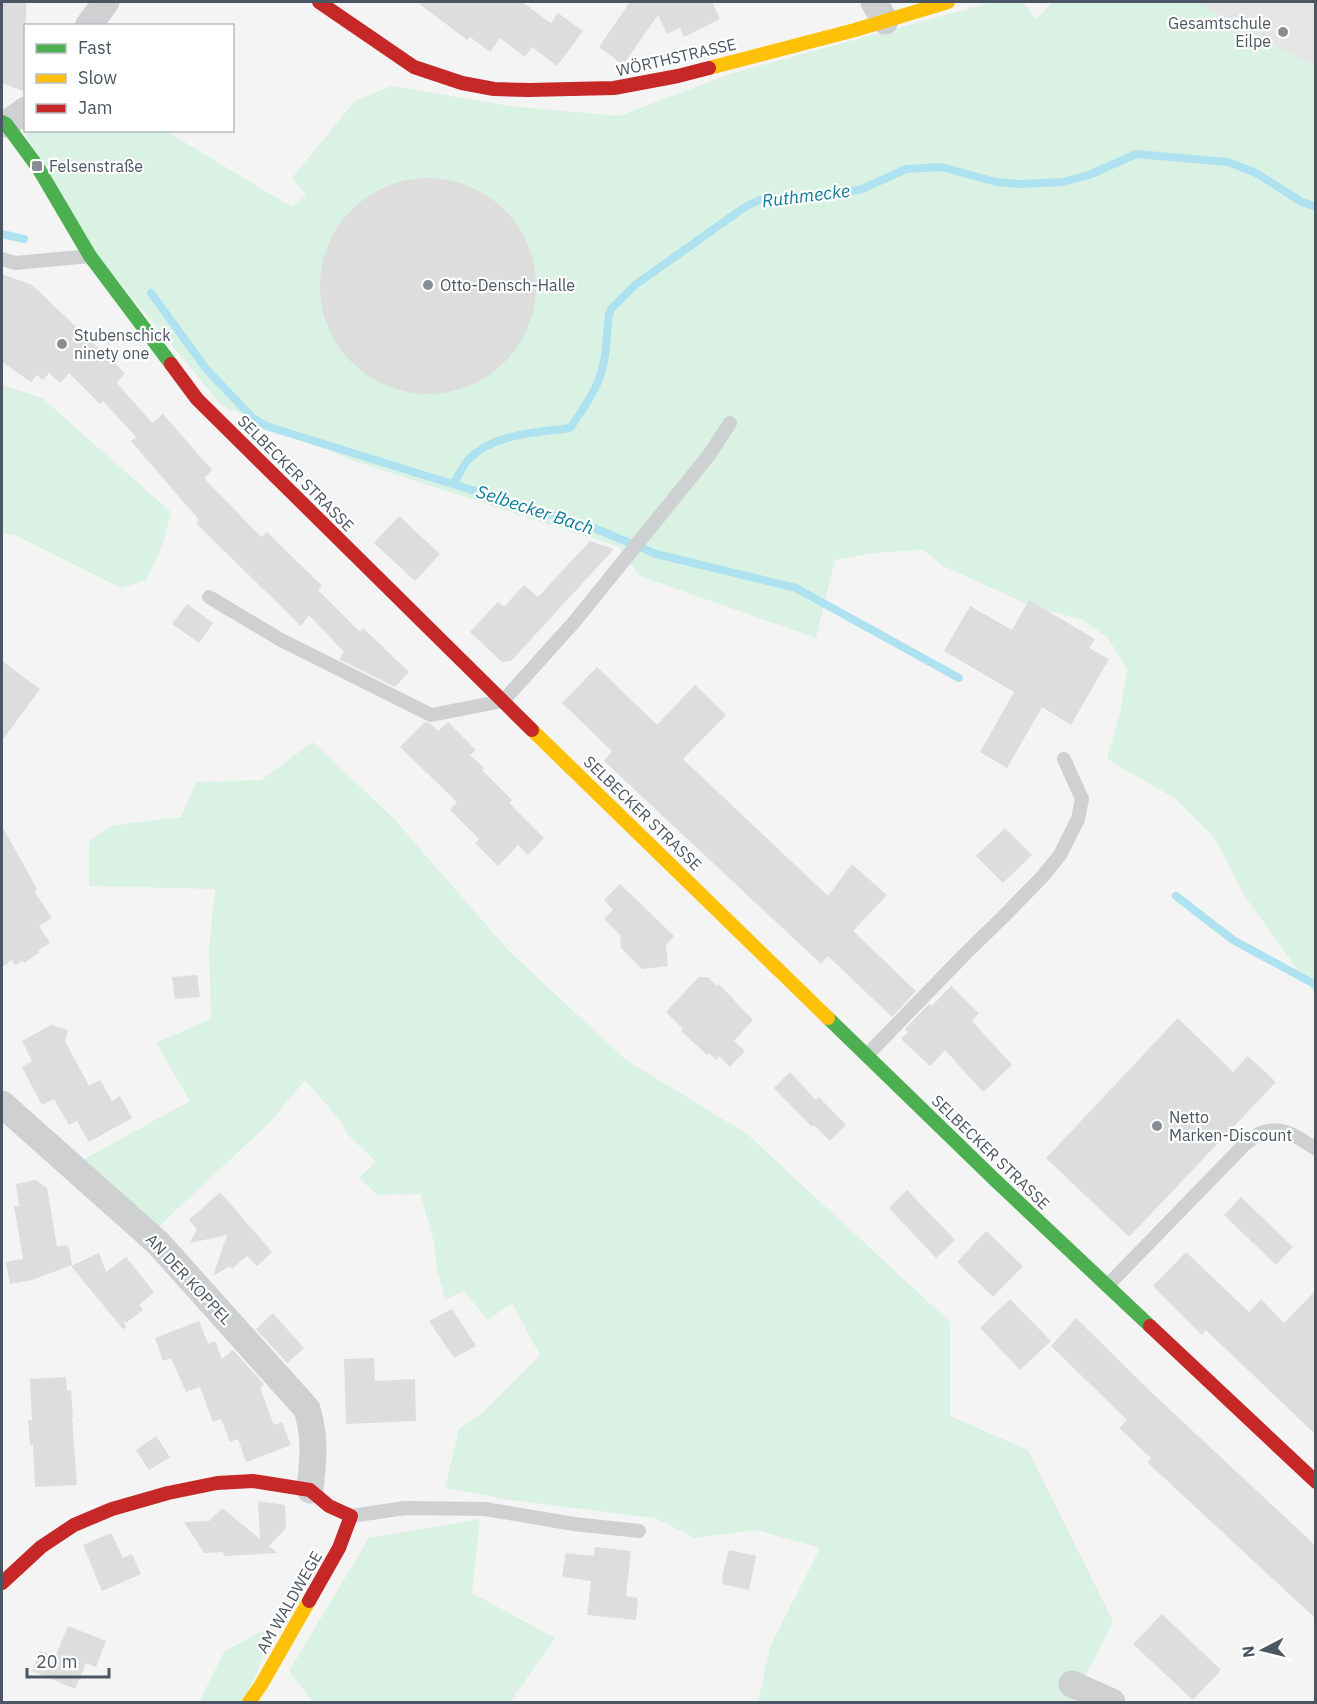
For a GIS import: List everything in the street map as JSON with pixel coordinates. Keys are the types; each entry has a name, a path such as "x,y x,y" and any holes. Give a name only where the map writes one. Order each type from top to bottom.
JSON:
{"main road":[{"name":"WÖRTHSTRASSE","path":"319,2 414,67 462,83 494,89 529,90 614,88 678,76 879,11 948,2"},
{"name":"SELBECKER STRASSE","path":"11,119 90,256 197,399 995,1180 1316,1482"},
{"path":"2,1583 41,1547 74,1525 112,1509 168,1493 217,1483 253,1481 310,1490 328,1506 351,1516"},
{"name":"AM WALDWEGE","path":"249,1702 267,1675 339,1548 351,1516"}],"street":[{"path":"90,24 106,2"},
{"name":"AN DER KOPPEL","path":"2,1104 158,1243 307,1409 313,1430 314,1452 310,1490"},
{"path":"1072,1684 1112,1702"}],"lane":[{"path":"2,259 15,263 90,256"},
{"path":"209,597 281,640 431,715 503,700 575,621 708,455 730,423"},
{"path":"867,1055 1042,877 1060,855 1078,819 1082,799 1064,759"},
{"path":"1107,1286 1245,1144 1262,1132 1279,1130 1291,1132 1316,1149"},
{"path":"351,1516 405,1508 485,1509 574,1524 639,1531"}],"shaded area":[{"name":"Gesamtschule Eilpe","path":"1196,2 1315,2 1315,65 1307,63"}],"green space":[{"path":"993,2 1023,2 1036,20 1052,2 1196,2 1307,63 1315,65 1315,994 1244,895 1214,837 1176,799 1107,759 1120,713 1127,669 1108,638 1083,620 1031,606 943,566 923,550 873,553 835,560 816,638 640,576 619,547 357,462 222,406 97,255 24,132 168,132 292,207 306,195 292,178 355,101 392,86 509,106 619,116 733,73"},
{"path":"2,385 42,398 171,512 162,546 146,580 121,588 15,535 2,534"},
{"path":"313,742 394,819 509,951 626,1060 747,1134 950,1322 950,1416 1028,1450 1113,1621 1072,1702 758,1702 770,1647 820,1548 757,1530 695,1538 655,1518 504,1499 445,1488 459,1429 480,1415 540,1355 512,1303 488,1320 464,1291 444,1300 437,1272 434,1242 420,1194 377,1195 359,1178 376,1162 346,1133 343,1124 305,1080 270,1122 157,1228 77,1163 190,1101 156,1043 211,1019 209,949 215,889 89,886 89,842 110,826 181,817 196,782 261,780"},
{"path":"480,1519 472,1593 555,1638 510,1702 313,1702 289,1671 369,1538"},
{"path":"273,1625 255,1678 241,1702 199,1702 224,1652"}],"building":[{"path":"2,2 26,2 24,91 2,83"},
{"path":"417,2 522,2 551,23 558,13 583,31 557,66 532,47 525,57 500,38 490,52 470,37 467,40"},
{"path":"630,2 712,2 720,19 684,37 680,28 667,34 658,15 623,65 599,47"},
{"name":"Otto-Densch-Halle","path":"428,178 449,180 469,186 488,196 504,210 518,226 528,245 534,265 536,286 534,307 528,327 518,346 504,362 488,376 469,386 449,392 428,394 407,392 387,386 368,376 352,362 338,346 328,327 322,307 320,286 322,265 328,245 338,226 352,210 368,196 387,186 407,180"},
{"path":"2,274 32,285 125,373 117,383 152,423 163,414 212,470 204,478 261,537 267,532 322,586 318,590 360,632 363,628 409,672 395,687 339,659 344,652 309,615 301,626 219,546 196,523 199,520 131,441 136,437 103,401 100,404 69,373 60,383 49,373 43,380 37,375 31,382 2,362"},
{"path":"399,516 440,554 415,581 374,543"},
{"path":"590,541 614,549 511,661 502,662 470,632 498,602 504,607 524,585 538,597"},
{"path":"1029,600 1095,639 1089,648 1109,659 1071,725 1042,707 1007,768 980,752 1014,692 944,651 970,606 1012,630"},
{"path":"187,604 213,623 199,643 172,624"},
{"path":"2,661 40,689 2,741"},
{"path":"597,667 657,725 695,685 726,715 683,759 828,896 852,864 887,895 853,931 916,991 892,1017 828,956 821,964 604,761 612,751 562,703"},
{"path":"425,722 438,731 448,722 476,750 470,755 512,800 509,803 544,838 528,855 518,845 498,866 475,843 479,839 450,810 457,802 400,747"},
{"path":"2,826 37,889 34,891 52,918 39,926 50,943 24,963 22,961 15,965 12,960 2,967"},
{"path":"1005,828 1032,855 1003,883 976,856"},
{"path":"620,884 674,936 666,945 668,966 642,969 621,948 620,935 604,919 613,910 604,900"},
{"path":"197,975 200,997 175,999 172,977"},
{"path":"699,977 708,977 717,986 719,984 753,1020 734,1041 745,1051 730,1067 719,1056 716,1060 709,1053 707,1055 681,1031 683,1029 666,1012"},
{"path":"951,986 979,1013 972,1021 1012,1065 983,1092 945,1050 930,1066 901,1039 908,1032 905,1029 929,1004 932,1006"},
{"path":"1178,1018 1233,1072 1248,1056 1276,1082 1129,1237 1046,1158"},
{"path":"51,1025 68,1030 65,1041 89,1086 100,1080 112,1101 120,1096 132,1118 89,1142 77,1121 69,1125 54,1099 42,1105 22,1067 32,1061 22,1041"},
{"path":"790,1072 816,1100 819,1097 846,1125 830,1141 814,1125 812,1127 774,1088"},
{"path":"36,1180 47,1188 57,1246 69,1247 72,1265 32,1280 10,1284 6,1262 23,1259 14,1206 19,1206 16,1184"},
{"path":"907,1190 955,1240 936,1258 889,1208"},
{"path":"220,1192 272,1252 257,1266 247,1256 232,1269 230,1266 213,1276 227,1235 190,1243 197,1229 189,1220"},
{"path":"1241,1197 1293,1247 1276,1265 1224,1215"},
{"path":"986,1231 1023,1266 993,1297 957,1262"},
{"path":"1186,1252 1249,1312 1261,1299 1284,1323 1316,1290 1316,1435 1206,1330 1202,1335 1153,1286"},
{"path":"99,1253 106,1272 126,1257 154,1292 139,1305 143,1310 126,1323 123,1319 126,1328 123,1329 71,1266"},
{"path":"1010,1299 1051,1341 1020,1370 980,1328"},
{"path":"452,1309 476,1346 454,1358 429,1321"},
{"path":"273,1313 304,1348 287,1363 256,1329"},
{"path":"1076,1318 1151,1392 1316,1546 1316,1619 1148,1463 1151,1458 1119,1428 1127,1420 1051,1346"},
{"path":"199,1321 208,1344 215,1341 222,1359 233,1350 264,1384 260,1388 274,1425 282,1422 291,1445 246,1462 238,1439 230,1442 221,1419 213,1422 200,1387 186,1392 171,1358 163,1361 155,1338"},
{"path":"374,1358 375,1381 415,1379 416,1421 346,1424 344,1359"},
{"path":"66,1377 67,1391 71,1390 77,1485 35,1487 33,1445 30,1445 28,1420 32,1420 30,1379"},
{"path":"156,1436 170,1457 149,1470 136,1450"},
{"path":"258,1501 285,1505 286,1528 269,1546 278,1553 224,1556 223,1552 204,1553 184,1522 209,1521 222,1508 260,1539"},
{"path":"111,1533 123,1558 132,1554 141,1574 102,1591 83,1545"},
{"path":"595,1547 631,1551 626,1596 638,1598 636,1620 587,1615 591,1581 562,1577 566,1553 594,1556"},
{"path":"729,1550 756,1556 749,1590 722,1584"},
{"path":"1162,1614 1221,1670 1193,1700 1133,1644"},
{"path":"68,1626 106,1641 96,1667 86,1663 75,1689 32,1671 40,1651 55,1657"}],"waterway":[{"name":"Ruthmecke","path":"453,484 468,460 490,444 529,433 570,428 588,401 600,376 609,314 612,308 635,285 745,207 760,200 797,196 828,196 862,189 906,169 941,167 996,182 1019,184 1063,182 1089,175 1136,154 1228,162 1256,173 1302,202 1316,207"},
{"name":"Selbecker Bach","path":"2,234 24,239"},
{"name":"Selbecker Bach","path":"151,293 207,370 252,417 266,426 594,528 656,554 796,588 959,678"},
{"name":"Selbecker Bach","path":"1176,896 1233,940 1316,985"}],"traffic: fast":[{"path":"2,122 6,124 37,166 90,256 171,364"},
{"path":"828,1018 1150,1326"}],"traffic: slow":[{"path":"709,68 855,30 948,2"},
{"path":"532,730 828,1018"},
{"path":"249,1702 309,1601"}],"traffic: jam":[{"path":"319,2 414,67 462,83 494,89 614,88 709,68"},
{"path":"171,364 197,399 532,730"},
{"path":"1150,1326 1316,1482"},
{"path":"2,1583 41,1547 74,1525 112,1509 168,1493 217,1483 253,1481 310,1490 329,1506 351,1516 339,1548 309,1601"}],"place":[{"name":"Gesamtschule Eilpe","path":"1283,32"},
{"name":"Felsenstraße","path":"37,166"},
{"name":"Otto-Densch-Halle","path":"428,285"},
{"name":"Stubenschick ninety one","path":"62,344"},
{"name":"Netto Marken-Discount","path":"1157,1126"}]}
